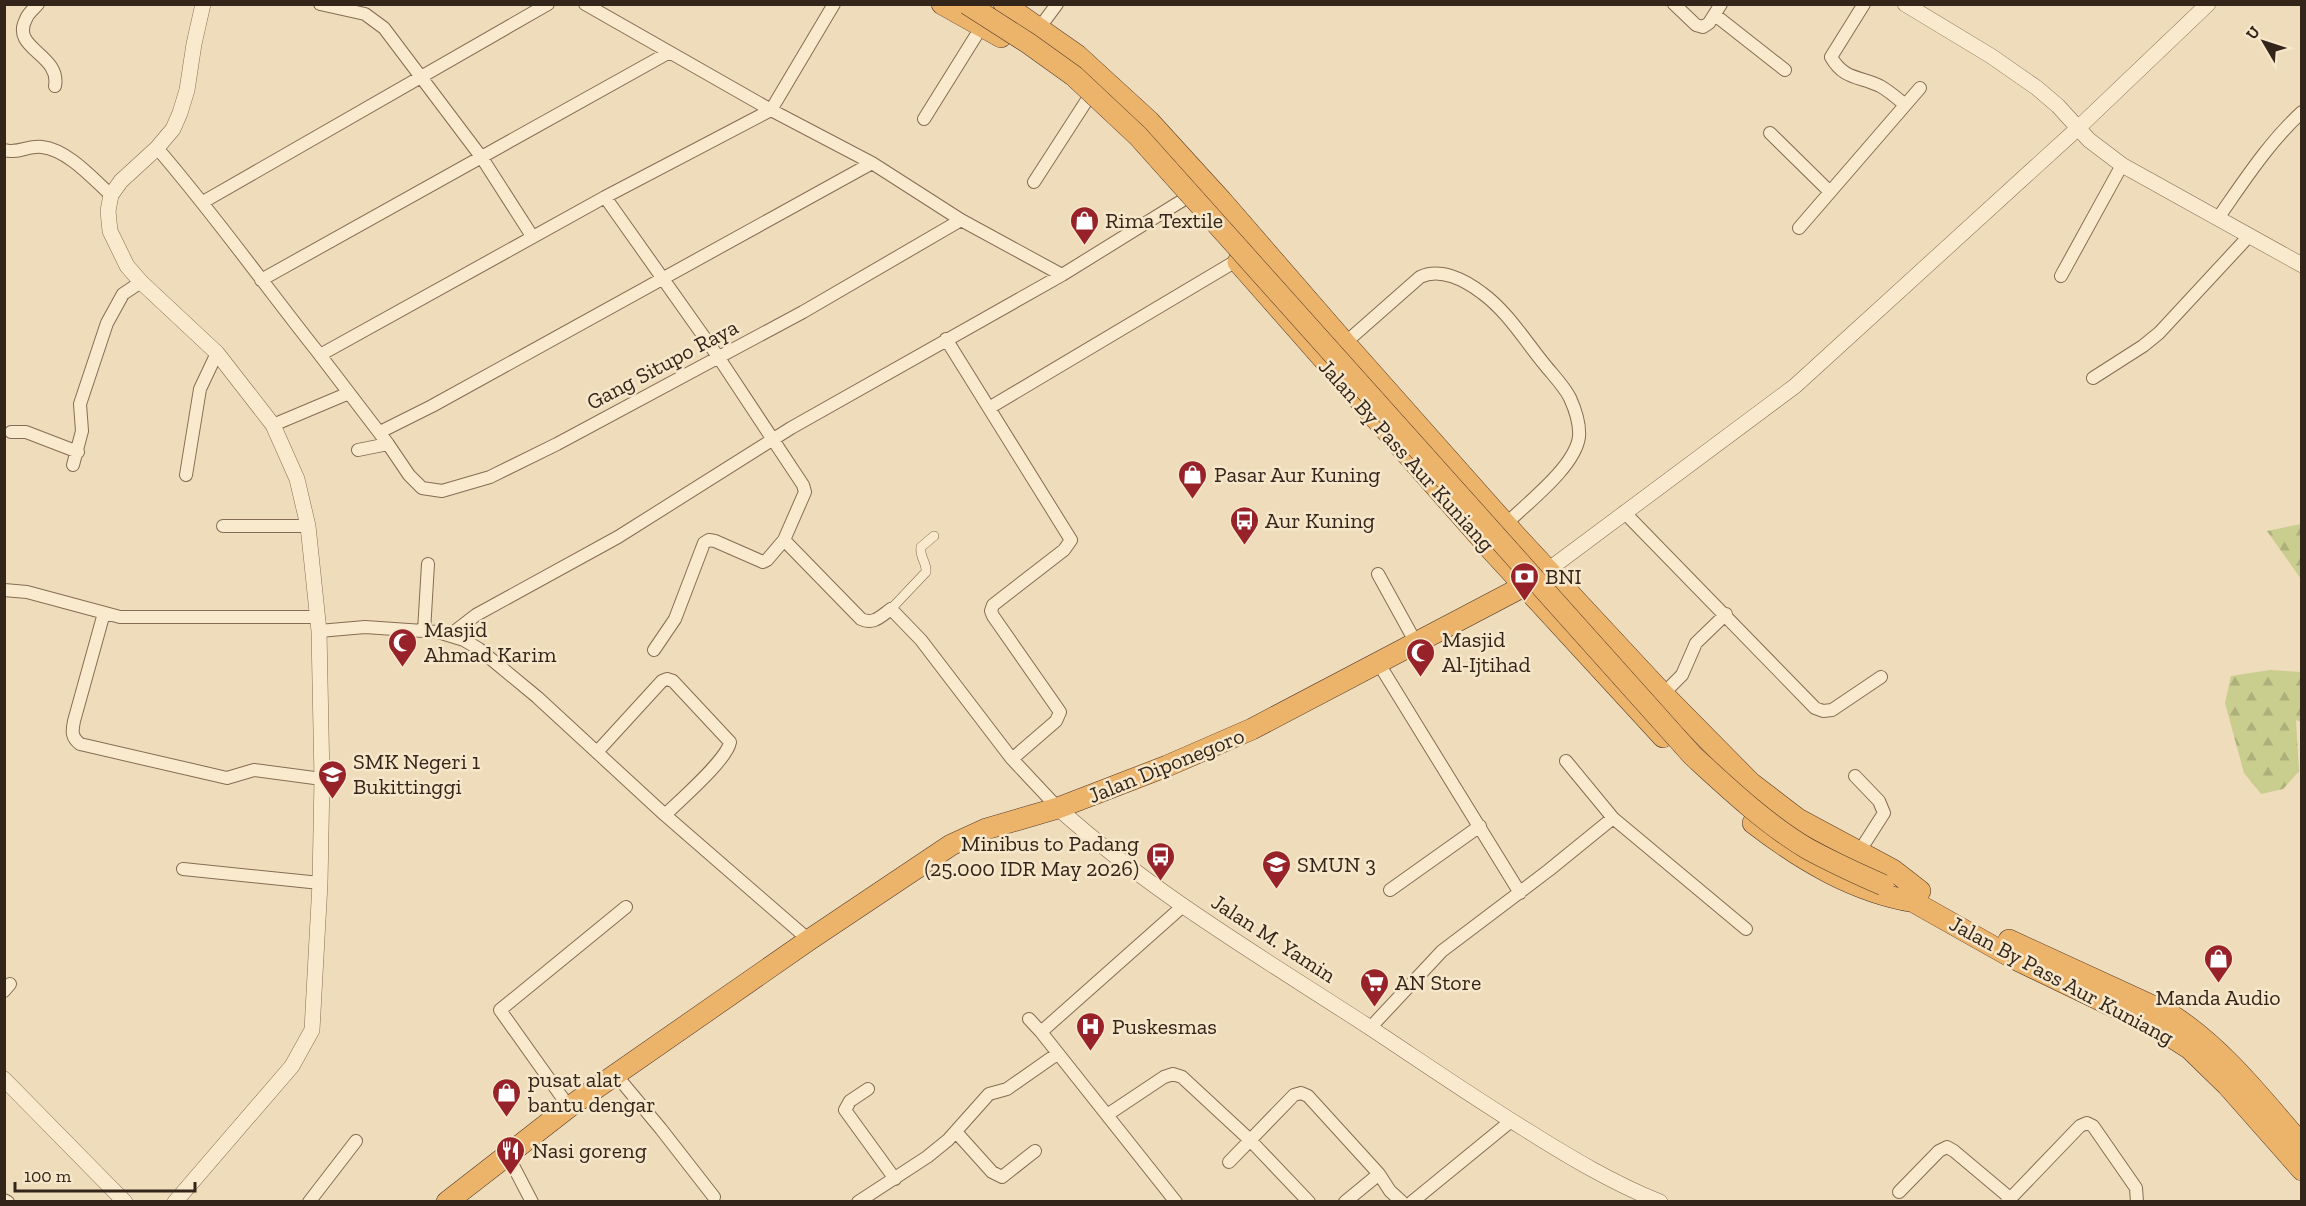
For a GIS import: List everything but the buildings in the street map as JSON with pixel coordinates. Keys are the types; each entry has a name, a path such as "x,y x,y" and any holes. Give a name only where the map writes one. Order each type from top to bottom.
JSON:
{"highway":[{"name":"Jalan By Pass Aur Kuniang","path":"942,4 1035,60 1087,100 1138,150 1524,586 1675,750 1752,822 1776,841 1840,879 1882,895 1918,897"},
{"name":"Jalan By Pass Aur Kuniang","path":"967,4 1074,76 1138,136 1693,756 1780,830 1808,848 1886,881"},
{"name":"Jalan By Pass Aur Kuniang","path":"985,4 1034,35 1075,67 1132,118 1173,160 1324,333 1605,646 1700,748 1764,808 1812,841 2156,1027 2190,1049 2227,1085 2301,1170"},
{"name":"Jalan By Pass Aur Kuniang","path":"1004,4 1077,55 1149,121 1506,524 1720,753 1770,800 1808,825 1893,870 1918,897"},
{"path":"1413,460 1434,442"},
{"name":"Jalan Diponegoro","path":"447,1202 569,1107 809,940 951,845 986,829 1058,808 1167,766 1252,729 1483,610 1524,586"},
{"name":"Jalan By Pass Aur Kuniang","path":"2018,952 2097,979 2186,1024 2218,1051 2301,1144"}],"street":[{"path":"38,4 25,20 24,31 33,50 53,67 57,76 55,86"},
{"path":"176,1202 292,1066 312,1030 320,883 322,779 318,624 308,526 297,479 273,424 217,352 141,282 127,266 110,231 108,211 111,195 173,129 180,113 187,90 203,4"},
{"path":"320,4 365,14 376,21 421,76 482,158 532,237"},
{"path":"203,202 548,4"},
{"path":"585,4 599,8 668,53 872,163 961,220 1062,275"},
{"path":"320,355 605,197 771,110 834,4"},
{"path":"1040,27 1057,4"},
{"path":"1674,4 1696,25 1703,27 1718,10 1785,70"},
{"path":"1863,4 1831,57 1835,64 1848,75 1883,87 1904,104"},
{"path":"1905,4 2037,88 2058,106 2077,129 2122,165 2301,265"},
{"path":"1548,570 1795,386 2077,129 2208,4"},
{"path":"924,119 982,26"},
{"path":"261,280 668,53"},
{"path":"1799,228 1920,88"},
{"path":"1034,182 1087,100"},
{"path":"2218,218 2248,174 2287,125 2301,112"},
{"path":"1770,133 1830,192"},
{"path":"4,150 18,151 36,146 44,147 71,160 111,195"},
{"name":"Gang Situpo Raya","path":"157,148 240,249 261,280 380,432 409,475 422,488 442,491 490,477 557,444 719,358 961,220"},
{"path":"380,432 432,406 872,163"},
{"path":"2061,276 2122,165"},
{"path":"605,197 774,439 805,492 784,540 767,560 763,562 715,541 709,540 704,543 675,619 654,650"},
{"path":"450,634 477,615 618,537 719,476 774,439 1062,275 1183,200"},
{"path":"2093,378 2159,333 2249,236"},
{"path":"989,408 1236,261"},
{"path":"1345,343 1420,277 1430,272 1440,273 1473,286 1497,306 1569,396 1577,417 1579,437 1573,454 1563,468 1506,524"},
{"path":"73,465 82,431 80,404 107,323 123,294 141,282"},
{"path":"946,339 1071,540 1064,550 993,605 991,611 1060,712 1050,727 1012,759"},
{"path":"186,475 200,389 217,352"},
{"path":"273,424 349,393"},
{"path":"11,432 26,432 78,452"},
{"path":"358,450 388,444"},
{"path":"1624,512 1808,700 1823,711 1832,710 1881,677"},
{"path":"223,526 308,526"},
{"path":"784,540 861,618 868,622 874,621 891,609 926,572 920,553 921,547 934,536"},
{"path":"424,631 428,564"},
{"path":"1378,574 1416,643"},
{"path":"4,590 27,592 104,613 132,618 188,616 450,634 479,650 537,697 665,815 809,940"},
{"path":"891,609 921,640 1012,759 1058,808"},
{"path":"104,613 72,732 74,740 80,744 227,778 254,770 322,779"},
{"path":"1663,694 1683,675 1696,643 1726,614"},
{"path":"1379,664 1520,893"},
{"path":"597,752 662,681 667,679 673,681 730,742 729,749 665,815"},
{"path":"1566,761 1613,818 1746,929"},
{"path":"1855,776 1879,801 1884,813 1859,852"},
{"name":"Jalan M. Yamin","path":"1058,808 1120,860 1183,906 1511,1121 1607,1179 1660,1202"},
{"path":"1370,1028 1442,951 1520,893 1613,818"},
{"path":"1390,890 1480,826"},
{"path":"183,869 320,883"},
{"path":"569,1107 500,1010 626,906"},
{"path":"1041,1032 1183,906"},
{"path":"1029,1018 1176,1202"},
{"path":"858,1202 927,1157 956,1132 989,1094 1007,1089 1057,1054"},
{"path":"1107,1115 1164,1077 1173,1074 1182,1077 1250,1140 1309,1202"},
{"path":"616,1075 662,1129 714,1197"},
{"path":"4,1079 124,1202"},
{"path":"868,1089 850,1101 845,1110 895,1179"},
{"path":"1229,1162 1294,1095 1301,1093 1308,1096 1379,1174 1390,1191 1401,1202"},
{"path":"1412,1202 1511,1121"},
{"path":"1899,1192 1939,1151 1947,1147 2008,1200 2080,1126 2087,1123 2093,1126 2136,1188 2136,1202"},
{"path":"956,1132 997,1175 1002,1177 1035,1151"},
{"path":"309,1202 356,1142"},
{"path":"507,1154 532,1202"},
{"path":"1345,1202 1379,1174"}],"green space":[{"path":"2302,524 2301,579 2267,531"},
{"path":"2270,670 2301,672 2301,722 2296,720 2299,771 2283,789 2261,794 2244,773 2225,703 2231,676"}],"place":[{"name":"Rima Textile","path":"1084,246"},
{"name":"Pasar Aur Kuning","path":"1193,500"},
{"name":"Aur Kuning","path":"1244,546"},
{"name":"BNI","path":"1524,602"},
{"name":"Masjid Ahmad Karim","path":"403,668"},
{"name":"Masjid Al-Ijtihad","path":"1421,678"},
{"name":"SMK Negeri 1 Bukittinggi","path":"332,800"},
{"name":"Minibus to Padang (25.000 IDR May 2026)","path":"1160,882"},
{"name":"SMUN 3","path":"1276,890"},
{"name":"Manda Audio","path":"2218,984"},
{"name":"AN Store","path":"1374,1008"},
{"name":"Puskesmas","path":"1091,1052"},
{"name":"pusat alat bantu dengar","path":"507,1118"},
{"name":"Nasi goreng","path":"511,1176"}]}
